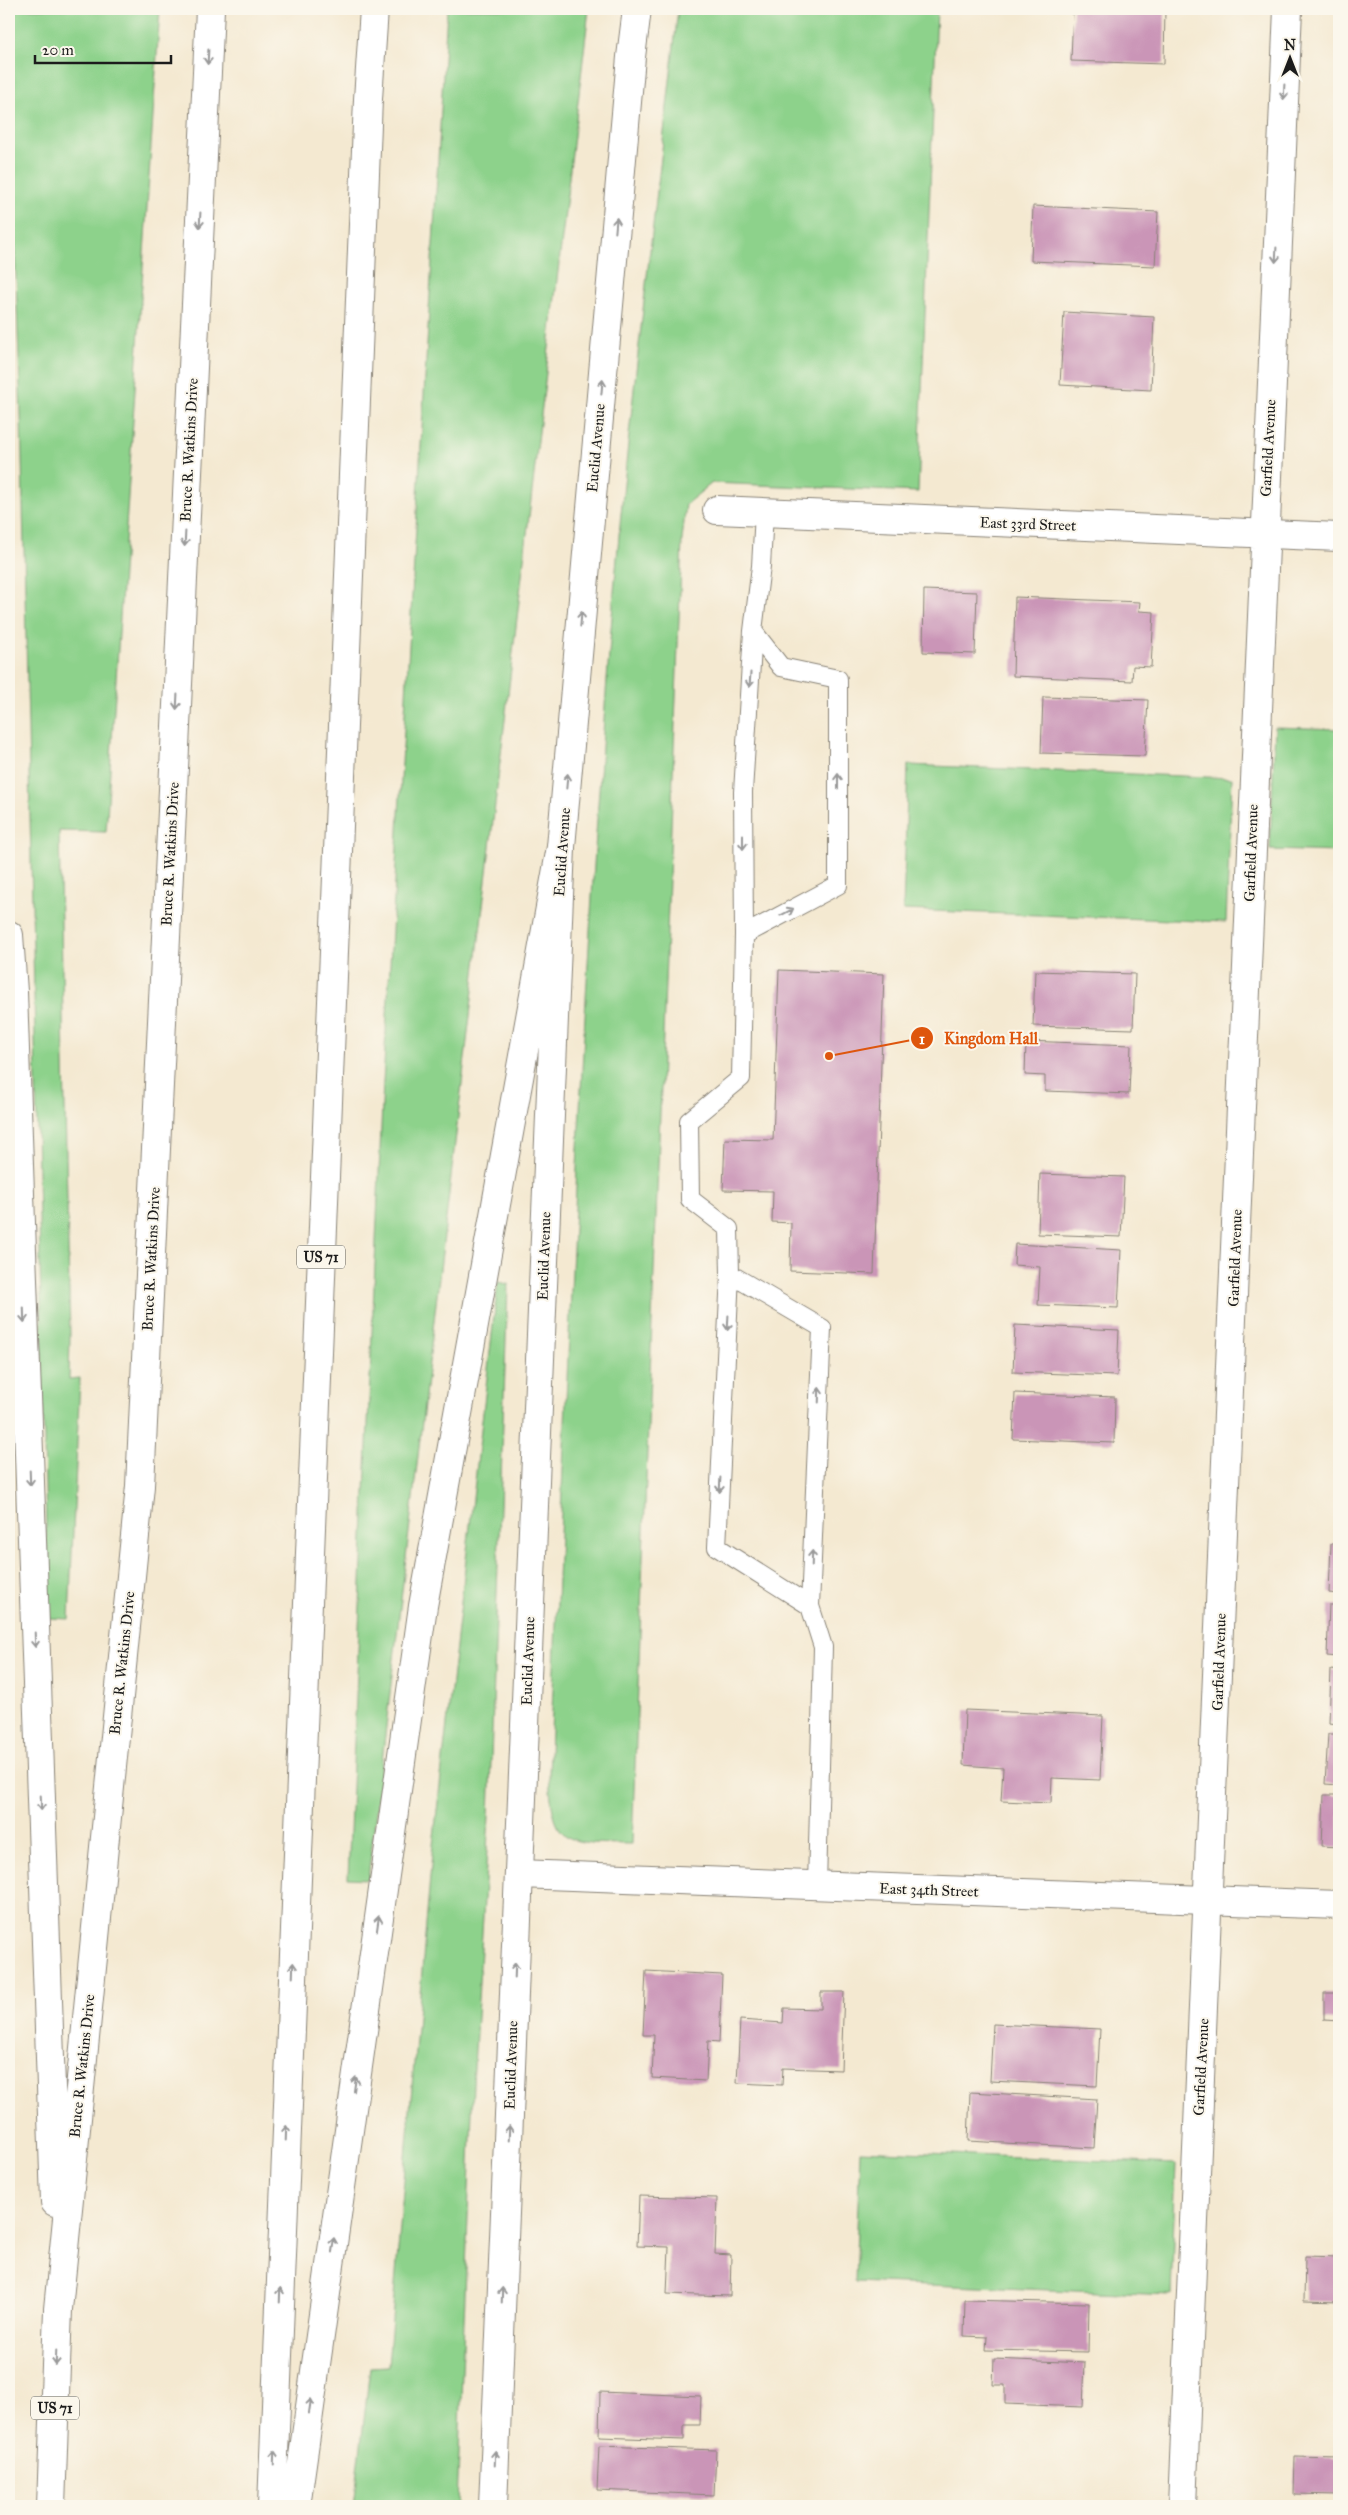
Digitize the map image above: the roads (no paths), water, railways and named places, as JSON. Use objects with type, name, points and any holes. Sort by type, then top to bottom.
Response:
[{"type":"main road","name":"Bruce R. Watkins Drive","points":[[51,2506],[58,2309],[140,1486],[210,9]]},
{"type":"main road","name":"US 71","points":[[272,2506],[368,99],[374,9]]},
{"type":"main road","name":"Euclid Avenue","points":[[493,2506],[561,847],[631,57],[637,9]]},
{"type":"main road","name":"Garfield Avenue","points":[[1182,2506],[1209,1900],[1264,534],[1288,9]]},
{"type":"main road","name":"East 33rd Street","points":[[717,510],[1339,537]]},
{"type":"main road","points":[[296,2506],[423,1606],[561,847]]},
{"type":"main road","points":[[9,934],[13,1002],[58,2309]]},
{"type":"main road","name":"East 34th Street","points":[[519,1874],[1339,1905]]},
{"type":"lane","points":[[764,513],[762,566],[753,631],[743,792],[744,935],[741,1078],[689,1121],[690,1199],[728,1229],[730,1274],[717,1548],[810,1606]]},
{"type":"lane","points":[[744,935],[838,885],[838,679],[781,667],[753,631]]},
{"type":"lane","points":[[730,1274],[822,1328],[810,1606],[823,1647],[817,1886]]},
{"type":"place","name":"Kingdom Hall","points":[[829,1056]]}]
